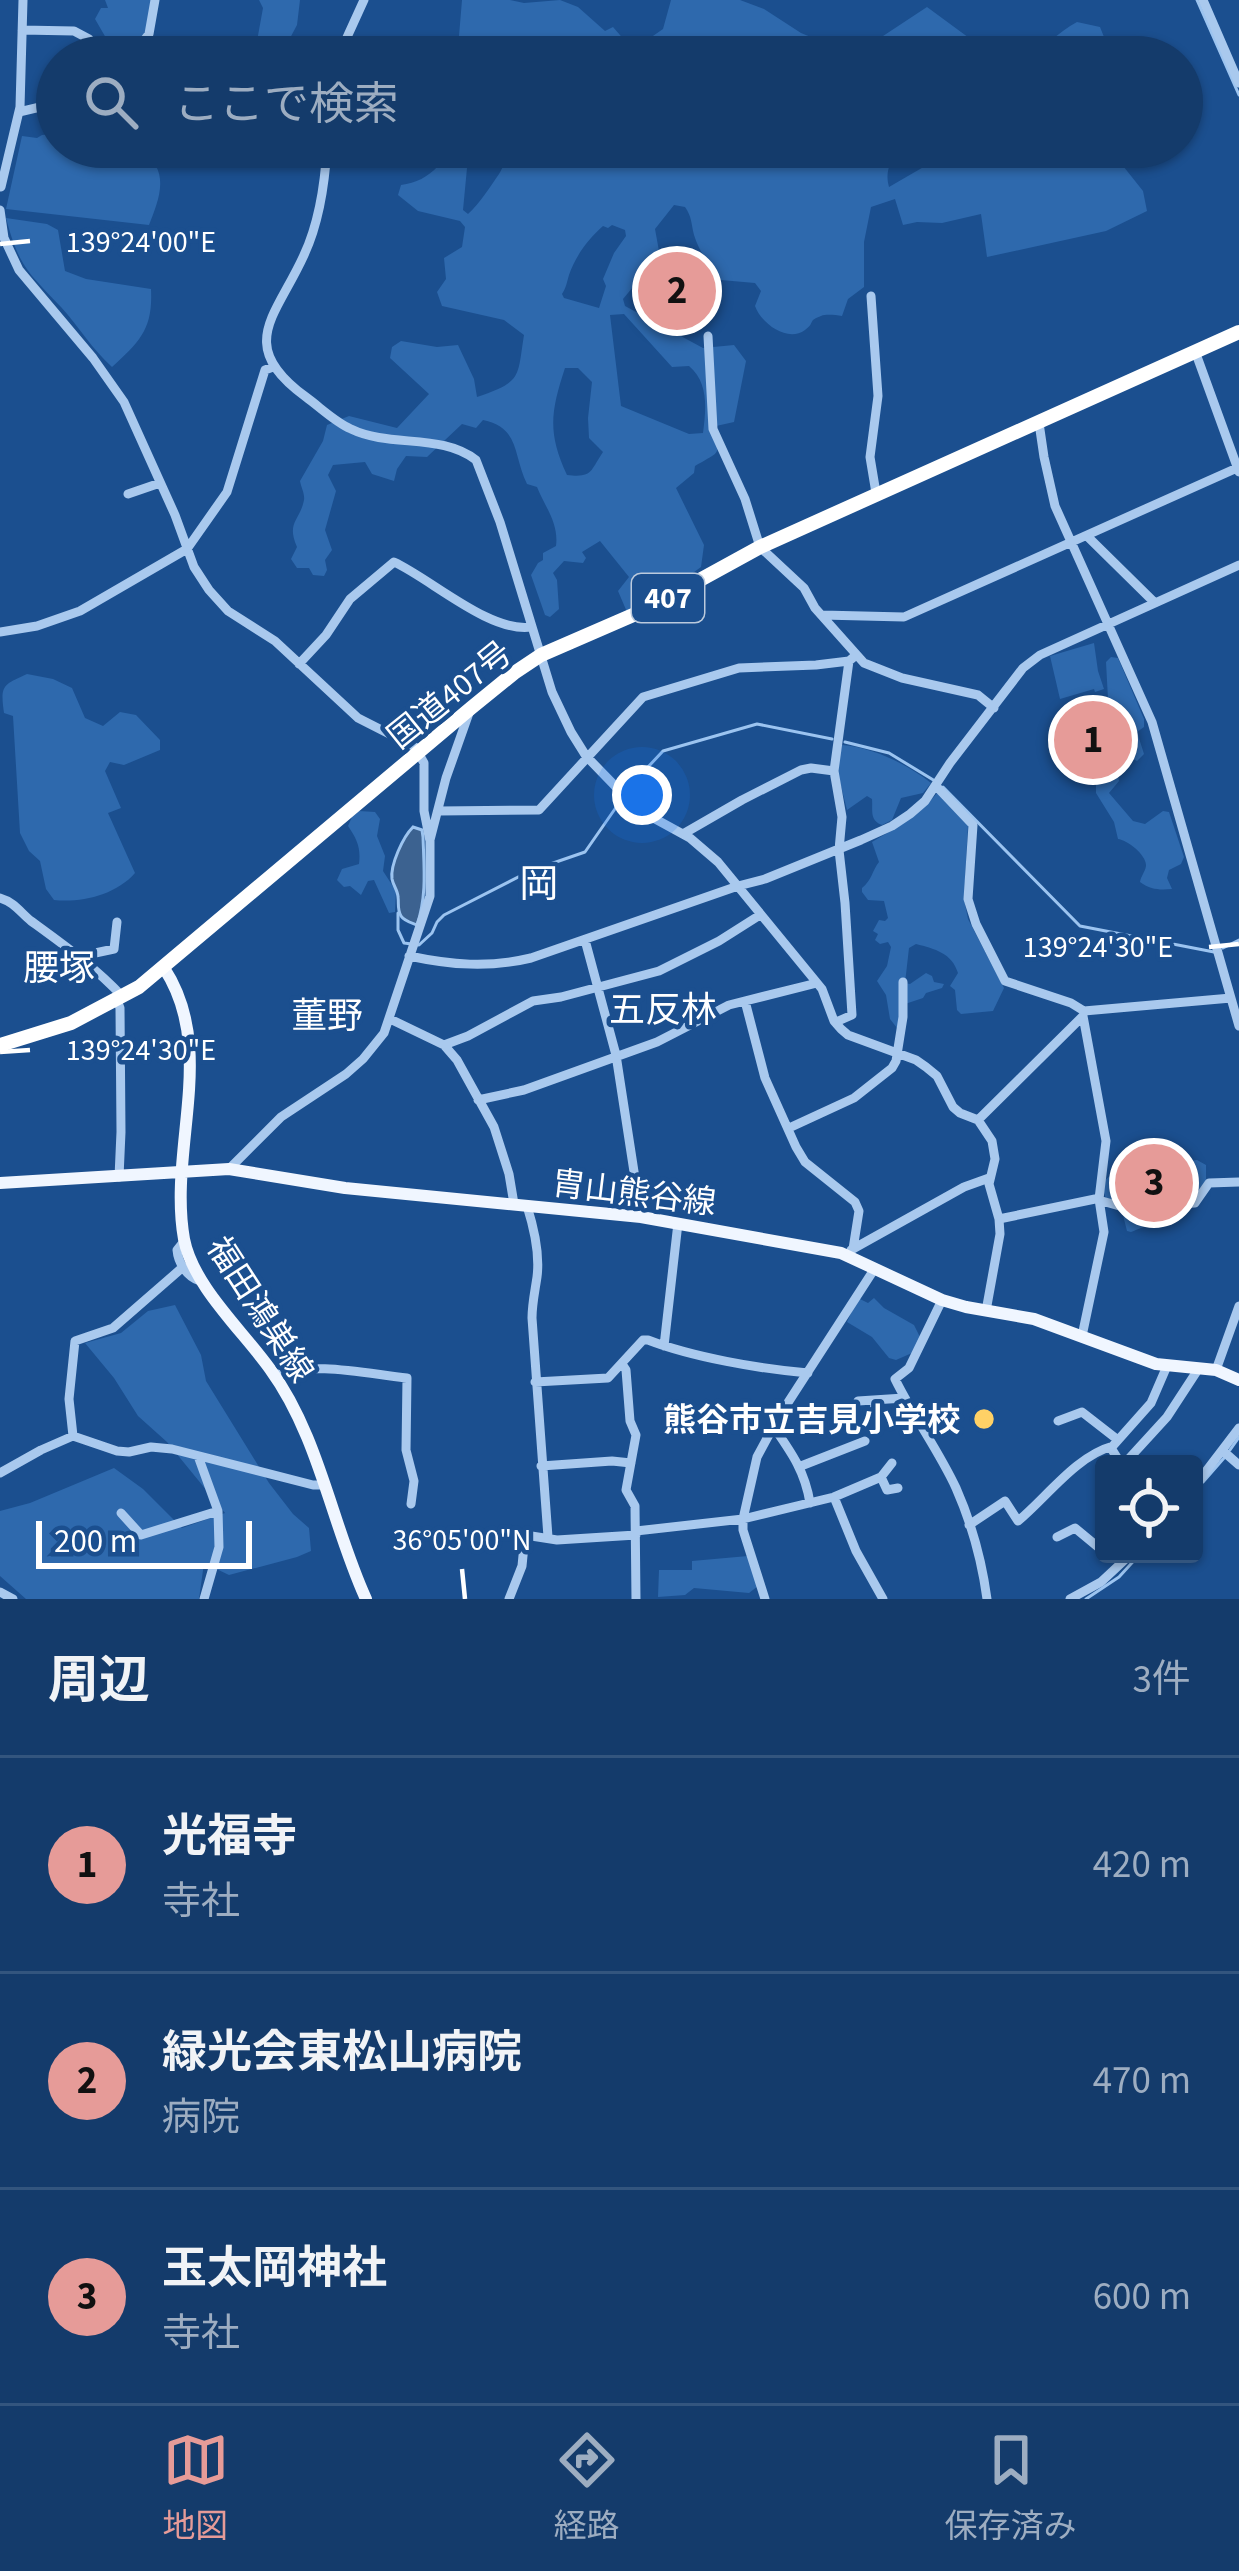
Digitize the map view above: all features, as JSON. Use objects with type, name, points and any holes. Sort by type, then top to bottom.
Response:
[{"type":"highway","name":"国道407号","points":[[0,1045],[54,1030],[120,999],[164,968],[471,708],[541,655],[647,609],[760,547],[1239,332]]},
{"type":"main road","name":"福田鴻巣線","points":[[164,968],[179,997],[190,1048],[180,1173],[184,1240],[203,1281],[275,1375],[296,1415],[366,1599]]},
{"type":"main road","name":"胄山熊谷線","points":[[0,1184],[229,1169],[345,1187],[641,1217],[847,1251],[942,1300],[1034,1319],[1167,1366],[1216,1370],[1239,1380]]},
{"type":"street","points":[[0,189],[20,112],[23,0]]},
{"type":"street","points":[[147,36],[155,0]]},
{"type":"street","points":[[348,36],[364,0]]},
{"type":"street","points":[[1203,0],[1239,83]]},
{"type":"street","points":[[22,30],[74,31],[83,36]]},
{"type":"street","points":[[20,112],[36,108]]},
{"type":"street","points":[[324,168],[309,242],[267,328],[273,367],[292,387],[350,429],[460,451],[476,460],[562,716],[586,755],[640,809],[718,862],[817,983],[836,1022],[848,1035],[926,1067],[944,1087],[953,1107],[978,1120],[994,1150],[988,1184],[999,1219],[986,1311]]},
{"type":"street","points":[[0,210],[10,256],[109,378],[137,428],[200,578],[217,600],[274,641],[358,718],[409,742],[419,752],[425,771],[428,909],[384,1033],[363,1059],[327,1089],[281,1117],[229,1169]]},
{"type":"street","points":[[871,296],[878,396],[870,457],[876,494]]},
{"type":"street","points":[[708,336],[713,429],[745,499],[760,547],[804,588],[852,658],[890,674],[978,695],[994,708]]},
{"type":"street","points":[[822,615],[904,617],[1238,469],[1195,352]]},
{"type":"street","points":[[0,632],[80,611],[187,549],[227,492],[266,370],[273,367]]},
{"type":"street","points":[[1040,422],[1055,506],[1152,722],[1239,1026]]},
{"type":"street","points":[[128,494],[160,483]]},
{"type":"street","points":[[1087,536],[1154,602]]},
{"type":"street","points":[[299,664],[350,599],[394,562],[472,610],[517,629],[532,627]]},
{"type":"street","points":[[409,956],[449,964],[492,965],[531,958],[765,879],[892,826],[925,801],[1023,668],[1040,655],[1239,565]]},
{"type":"street","points":[[439,811],[538,810],[643,697],[739,668],[816,665],[852,658]]},
{"type":"street","points":[[836,1022],[852,1015],[839,850],[842,817],[834,771],[852,658]]},
{"type":"street","points":[[430,842],[471,708]]},
{"type":"street","points":[[683,834],[801,770],[834,771]]},
{"type":"street","points":[[935,787],[973,825],[968,899],[1005,980],[1071,1003],[1084,1013],[1106,1141],[1099,1199],[1104,1232],[1082,1336]]},
{"type":"street","points":[[0,898],[8,899],[81,956],[120,999],[118,1177]]},
{"type":"street","points":[[444,1045],[533,1001],[658,971],[760,915]]},
{"type":"street","points":[[81,956],[114,949],[117,922]]},
{"type":"street","points":[[585,940],[616,1054],[641,1217]]},
{"type":"street","points":[[789,1128],[854,1098],[892,1068],[903,1018],[903,982]]},
{"type":"street","points":[[478,1100],[524,1090],[657,1042],[704,1016],[745,1001],[817,983]]},
{"type":"street","points":[[978,1120],[1084,1013],[1231,998]]},
{"type":"street","points":[[745,1001],[765,1078],[805,1162],[856,1202],[859,1210],[847,1251]]},
{"type":"street","points":[[390,1019],[444,1045],[457,1060],[502,1149],[535,1236],[538,1274],[532,1318],[548,1537]]},
{"type":"street","points":[[847,1251],[989,1178]]},
{"type":"street","points":[[999,1219],[1099,1199],[1123,1208],[1195,1203],[1209,1184],[1239,1181]]},
{"type":"street","points":[[664,1346],[678,1223]]},
{"type":"street","points":[[184,1240],[177,1250],[183,1267],[203,1281]]},
{"type":"street","points":[[73,1436],[69,1399],[75,1341],[113,1328],[183,1267]]},
{"type":"street","points":[[765,1599],[743,1530],[757,1457],[875,1268]]},
{"type":"street","points":[[942,1300],[921,1348],[909,1368],[895,1379],[956,1488],[987,1599]]},
{"type":"street","points":[[1216,1370],[1239,1306]]},
{"type":"street","points":[[535,1382],[608,1378],[643,1340],[678,1351],[808,1373]]},
{"type":"street","points":[[622,1364],[636,1435],[626,1490],[635,1507],[636,1599]]},
{"type":"street","points":[[1114,1455],[1111,1448],[1151,1403],[1167,1366]]},
{"type":"street","points":[[1131,1455],[1167,1417],[1199,1368]]},
{"type":"street","points":[[275,1375],[318,1369],[407,1378],[406,1450],[414,1481],[411,1504]]},
{"type":"street","points":[[858,1401],[904,1398]]},
{"type":"street","points":[[874,1421],[875,1400]]},
{"type":"street","points":[[1058,1421],[1082,1412],[1116,1443]]},
{"type":"street","points":[[773,1426],[801,1466],[810,1503]]},
{"type":"street","points":[[1203,1476],[1239,1428]]},
{"type":"street","points":[[0,1473],[73,1436],[117,1451],[172,1449],[323,1484]]},
{"type":"street","points":[[801,1466],[865,1441]]},
{"type":"street","points":[[969,1526],[1006,1501],[1018,1521],[1071,1472],[1116,1443]]},
{"type":"street","points":[[1223,1451],[1239,1465]]},
{"type":"street","points":[[198,1456],[218,1510],[219,1547],[205,1599]]},
{"type":"street","points":[[509,1599],[522,1566],[525,1535],[556,1540],[743,1519],[834,1497],[881,1477],[892,1462]]},
{"type":"street","points":[[541,1466],[632,1463]]},
{"type":"street","points":[[881,1477],[887,1490],[898,1488]]},
{"type":"street","points":[[834,1497],[883,1599]]},
{"type":"street","points":[[121,1513],[141,1535],[218,1510]]},
{"type":"street","points":[[1057,1537],[1075,1528],[1095,1545]]},
{"type":"street","points":[[1070,1599],[1101,1582],[1118,1563]]},
{"type":"street","points":[[0,1592],[13,1599]]},
{"type":"shaded area","points":[[105,0],[152,0],[145,34],[105,36],[95,19],[101,8],[108,8]]},
{"type":"shaded area","points":[[259,0],[300,0],[291,36],[258,36],[263,8]]},
{"type":"shaded area","points":[[462,0],[560,0],[578,7],[605,31],[613,27],[621,36],[459,36]]},
{"type":"shaded area","points":[[671,0],[740,0],[808,36],[653,36],[663,29]]},
{"type":"shaded area","points":[[927,7],[966,36],[883,36]]},
{"type":"shaded area","points":[[1077,22],[1100,27],[1104,36],[1058,36]]},
{"type":"shaded area","points":[[22,136],[36,138],[36,168],[157,168],[160,188],[149,225],[6,209]]},
{"type":"shaded area","points":[[436,168],[467,168],[463,210],[468,214],[501,168],[889,168],[889,187],[922,168],[1125,168],[1143,191],[1147,211],[1106,231],[987,257],[981,214],[903,225],[895,199],[871,207],[864,242],[864,287],[848,299],[842,316],[821,316],[805,330],[790,334],[776,329],[758,312],[755,306],[761,291],[755,283],[721,280],[710,273],[685,207],[674,205],[655,229],[659,251],[623,299],[625,306],[703,348],[734,345],[746,361],[734,422],[716,426],[716,452],[695,466],[694,473],[676,488],[704,545],[701,567],[661,596],[627,612],[618,591],[629,577],[600,541],[582,552],[583,563],[564,561],[553,573],[559,609],[550,617],[545,615],[531,575],[543,553],[556,546],[553,522],[537,487],[527,484],[509,436],[483,420],[476,428],[462,424],[427,457],[406,456],[394,481],[372,474],[365,462],[333,465],[328,475],[336,491],[325,530],[332,550],[325,560],[327,570],[324,576],[313,575],[309,568],[297,568],[291,559],[297,547],[293,527],[304,500],[300,481],[327,425],[349,416],[397,428],[429,394],[390,358],[392,347],[401,341],[458,345],[477,397],[503,387],[518,369],[524,335],[504,320],[442,306],[437,292],[446,279],[444,258],[462,247],[465,227],[460,221],[418,211],[398,195],[401,185]],"holes":[[[603,226],[625,230],[603,279],[606,286],[599,308],[564,298],[569,275],[592,237]],[[624,314],[672,367],[689,366],[700,380],[705,397],[703,433],[689,434],[621,406],[610,315]],[[565,368],[578,368],[592,382],[589,438],[603,452],[590,472],[582,475],[567,475],[556,446],[554,409]]]},
{"type":"shaded area","points":[[6,218],[58,230],[65,271],[151,289],[143,333],[112,367],[26,268]]},
{"type":"shaded area","points":[[1094,643],[1104,689],[1060,699],[1050,656]]},
{"type":"shaded area","points":[[1118,658],[1144,719],[1144,727],[1137,732],[1144,754],[1137,761],[1131,758],[1109,793],[1133,821],[1145,824],[1169,812],[1184,857],[1169,870],[1172,889],[1140,882],[1146,866],[1143,857],[1118,839],[1114,822],[1096,793],[1096,778],[1115,760],[1101,730],[1108,699],[1106,662]]},
{"type":"shaded area","points":[[27,674],[72,688],[85,718],[103,726],[120,712],[136,715],[160,740],[160,750],[124,765],[110,762],[105,771],[121,808],[108,813],[135,873],[98,896],[54,900],[46,889],[40,861],[20,833],[13,716],[4,713],[3,691]]},
{"type":"shaded area","points":[[842,745],[889,758],[931,783],[923,793],[901,798],[892,820],[882,825],[873,817],[872,799],[867,796],[847,810],[837,770]]},
{"type":"shaded area","points":[[937,793],[968,825],[964,899],[968,919],[1004,988],[993,1011],[961,1014],[950,986],[958,973],[952,961],[916,944],[909,948],[905,983],[926,973],[944,984],[902,1005],[897,1028],[877,981],[891,947],[875,940],[878,934],[873,931],[879,920],[888,918],[884,901],[868,900],[862,888],[879,862],[872,842],[915,815]]},
{"type":"shaded area","points":[[359,811],[375,812],[380,819],[377,836],[385,856],[383,871],[396,891],[395,912],[389,913],[374,880],[368,881],[361,895],[337,880],[342,869],[359,864],[358,844],[348,826]]},
{"type":"shaded area","points":[[413,827],[422,830],[423,837],[424,893],[417,925],[401,916],[392,879],[398,852]]},
{"type":"shaded area","points":[[1197,1160],[1206,1165],[1206,1181],[1195,1199],[1173,1203],[1159,1228],[1127,1231],[1120,1203],[1106,1199],[1104,1181],[1118,1169]]},
{"type":"shaded area","points":[[858,1298],[868,1303],[874,1298],[914,1325],[921,1339],[912,1353],[889,1358],[872,1337],[847,1322]]},
{"type":"shaded area","points":[[175,1305],[201,1355],[206,1381],[269,1483],[309,1528],[311,1551],[229,1575],[204,1563],[199,1599],[26,1599],[0,1576],[0,1511],[114,1468],[182,1528],[225,1513],[167,1442],[138,1416],[85,1343],[121,1333],[148,1311]]},
{"type":"shaded area","points":[[748,1556],[758,1586],[749,1593],[694,1588],[685,1595],[658,1597],[659,1570],[692,1570],[692,1561]]},
{"type":"waterway","points":[[1197,0],[1239,95]]},
{"type":"waterway","points":[[398,913],[404,943],[419,945],[444,915],[530,871],[585,852],[633,783],[663,751],[757,724],[832,739]]},
{"type":"waterway","points":[[845,742],[889,753],[935,781]]},
{"type":"waterway","points":[[943,787],[1080,926],[1214,952]]},
{"type":"waterway","points":[[1223,948],[1239,940]]},
{"type":"waterway","points":[[1230,1450],[1239,1437]]},
{"type":"waterway","points":[[1203,1482],[1224,1458]]},
{"type":"waterway","points":[[1086,1599],[1132,1563]]},
{"type":"place","name":"緑光会東松山病院","points":[[677,291]]},
{"type":"place","name":"光福寺","points":[[1093,740]]},
{"type":"place","name":"玉太岡神社","points":[[1154,1183]]},
{"type":"place","name":"熊谷市立吉見小学校","points":[[984,1419]]},
{"type":"district","name":"岡","points":[[539,883]]},
{"type":"district","name":"腰塚","points":[[59,967]]},
{"type":"district","name":"五反林","points":[[663,1009]]},
{"type":"district","name":"董野","points":[[327,1015]]}]
